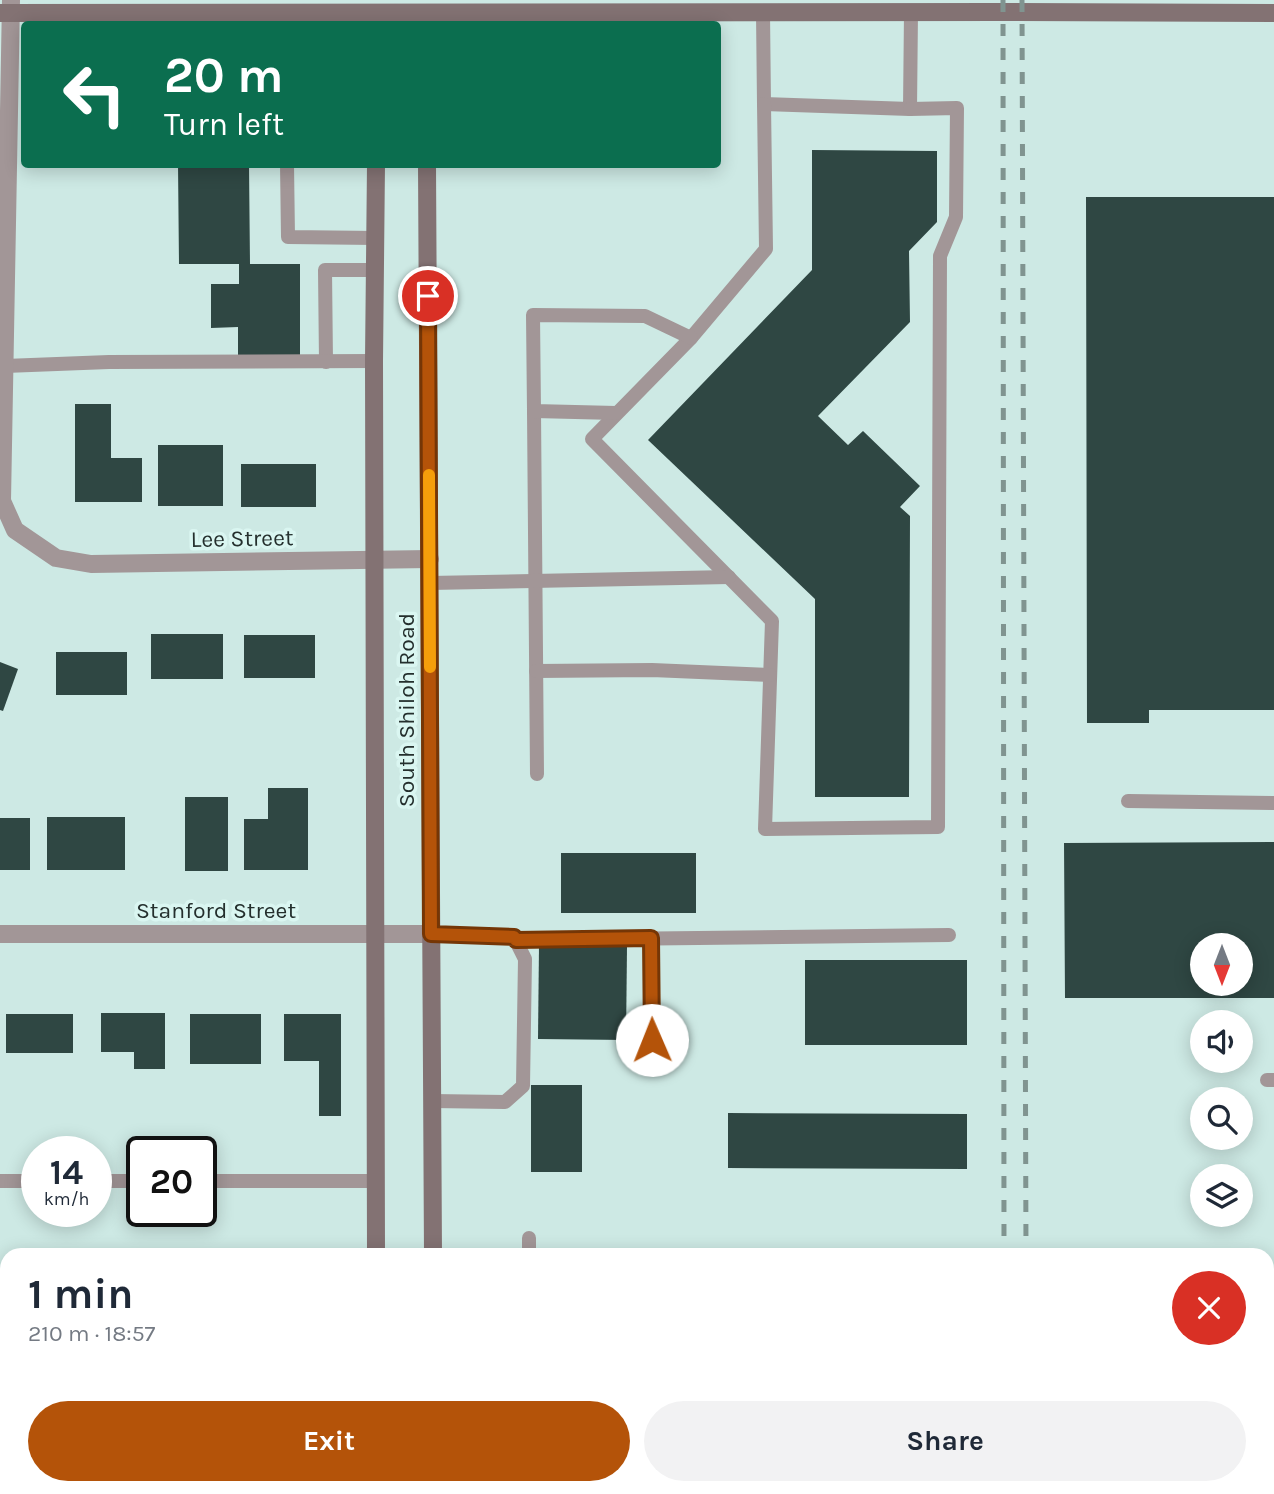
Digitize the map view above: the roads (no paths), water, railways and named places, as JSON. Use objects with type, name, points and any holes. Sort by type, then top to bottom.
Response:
[{"type":"main road","points":[[7,9],[186,19],[287,19],[375,12],[763,13],[912,6],[1274,13]]},
{"type":"main road","name":"South Shiloh Road","points":[[376,168],[376,1248]]},
{"type":"main road","name":"South Shiloh Road","points":[[427,168],[433,1248]]},
{"type":"street","points":[[5,366],[7,9]]},
{"type":"street","name":"Lee Street","points":[[5,366],[2,501],[15,530],[56,558],[91,564],[429,559]]},
{"type":"street","name":"Stanford Street","points":[[0,934],[431,934]]},
{"type":"lane","points":[[910,109],[912,6]]},
{"type":"lane","points":[[763,13],[764,104],[766,249],[691,338],[592,439],[772,621],[765,829],[938,827],[940,256],[956,217],[957,108],[764,104]]},
{"type":"lane","points":[[287,168],[288,237],[376,238]]},
{"type":"lane","points":[[326,362],[325,270],[375,270]]},
{"type":"lane","points":[[537,774],[533,315],[645,316],[691,338]]},
{"type":"lane","points":[[5,366],[109,362],[374,361]]},
{"type":"lane","points":[[534,411],[616,413]]},
{"type":"lane","points":[[429,583],[729,577]]},
{"type":"lane","points":[[536,671],[652,670],[770,675]]},
{"type":"lane","points":[[1128,801],[1274,803]]},
{"type":"lane","points":[[431,934],[514,937],[525,959],[523,1086],[505,1102],[432,1101]]},
{"type":"lane","points":[[516,940],[949,935]]},
{"type":"lane","points":[[651,938],[652,1062]]},
{"type":"lane","points":[[0,1181],[21,1181]]},
{"type":"lane","points":[[217,1181],[376,1181]]},
{"type":"lane","points":[[529,1238],[529,1248]]},
{"type":"railway","points":[[1003,0],[1004,1248]]},
{"type":"railway","points":[[1022,0],[1026,1248]]}]
